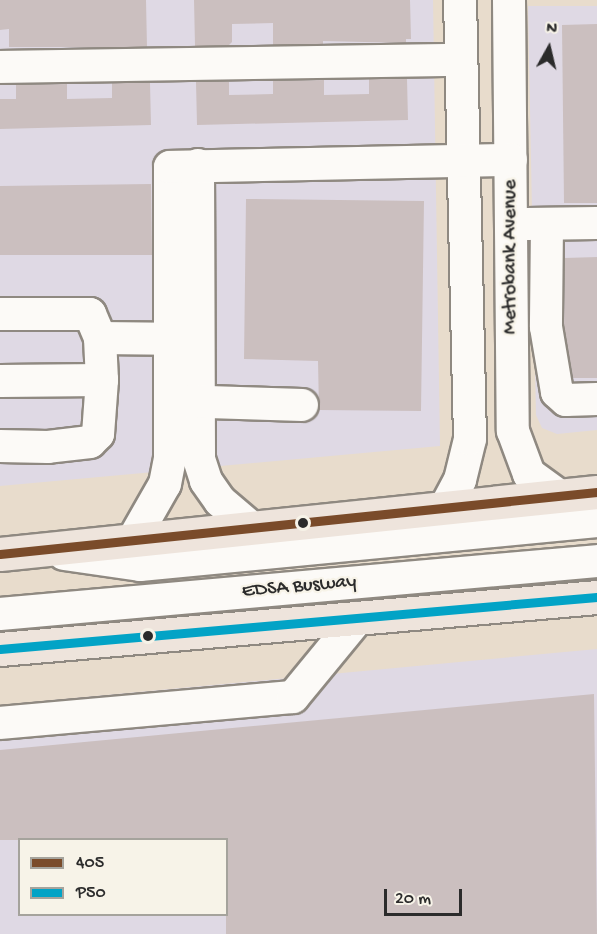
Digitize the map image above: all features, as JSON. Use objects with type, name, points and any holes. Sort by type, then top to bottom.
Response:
[{"type":"main road","points":[[0,554],[597,492]]},
{"type":"main road","points":[[0,649],[597,597]]},
{"type":"street","points":[[445,508],[460,480],[470,439],[460,0]]},
{"type":"street","name":"Metrobank Avenue","points":[[508,0],[513,431],[530,474],[559,496]]},
{"type":"street","points":[[0,67],[461,60]]},
{"type":"street","points":[[252,528],[220,501],[206,481],[185,402],[184,339],[170,167],[511,160]]},
{"type":"street","points":[[511,225],[597,223]]},
{"type":"street","points":[[547,224],[546,327],[557,392],[566,400],[597,399]]},
{"type":"street","points":[[0,314],[90,314],[100,338],[102,380],[98,434],[90,442],[48,447],[0,446]]},
{"type":"street","points":[[100,338],[184,339]]},
{"type":"street","points":[[0,381],[102,380]]},
{"type":"street","points":[[185,402],[302,405]]},
{"type":"street","points":[[132,540],[165,484],[185,402]]},
{"type":"street","name":"EDSA Busway","points":[[33,550],[140,565],[597,521]]},
{"type":"street","name":"EDSA Busway","points":[[0,614],[597,561]]},
{"type":"street","points":[[0,723],[293,697],[358,618]]},
{"type":"shaded area","points":[[0,0],[433,0],[440,446],[0,486]]},
{"type":"shaded area","points":[[528,6],[597,6],[597,430],[557,434],[542,428],[536,415]]},
{"type":"shaded area","points":[[597,649],[597,934],[0,934],[0,705]]},
{"type":"building","points":[[0,0],[146,0],[147,47],[9,47],[9,29],[0,30]]},
{"type":"building","points":[[194,0],[410,0],[411,39],[406,39],[406,43],[323,41],[323,44],[273,45],[273,23],[232,24],[232,42],[228,46],[195,46]]},
{"type":"building","points":[[597,24],[597,203],[564,203],[562,25]]},
{"type":"building","points":[[369,79],[407,79],[408,120],[197,125],[196,82],[229,82],[229,95],[273,94],[273,81],[324,80],[324,95],[369,94]]},
{"type":"building","points":[[112,83],[150,83],[151,125],[0,129],[0,99],[16,99],[16,85],[67,84],[67,99],[112,98]]},
{"type":"building","points":[[151,184],[152,255],[0,255],[0,186]]},
{"type":"building","points":[[246,199],[424,201],[421,411],[319,410],[318,361],[244,359]]},
{"type":"building","points":[[597,257],[597,378],[573,378],[564,326],[565,258]]},
{"type":"building","points":[[594,694],[597,934],[226,934],[228,838],[18,838],[18,840],[0,840],[0,750]]},
{"type":"transit line","name":"405","points":[[0,554],[597,492]]},
{"type":"transit line","name":"P50","points":[[0,649],[597,597]]}]
